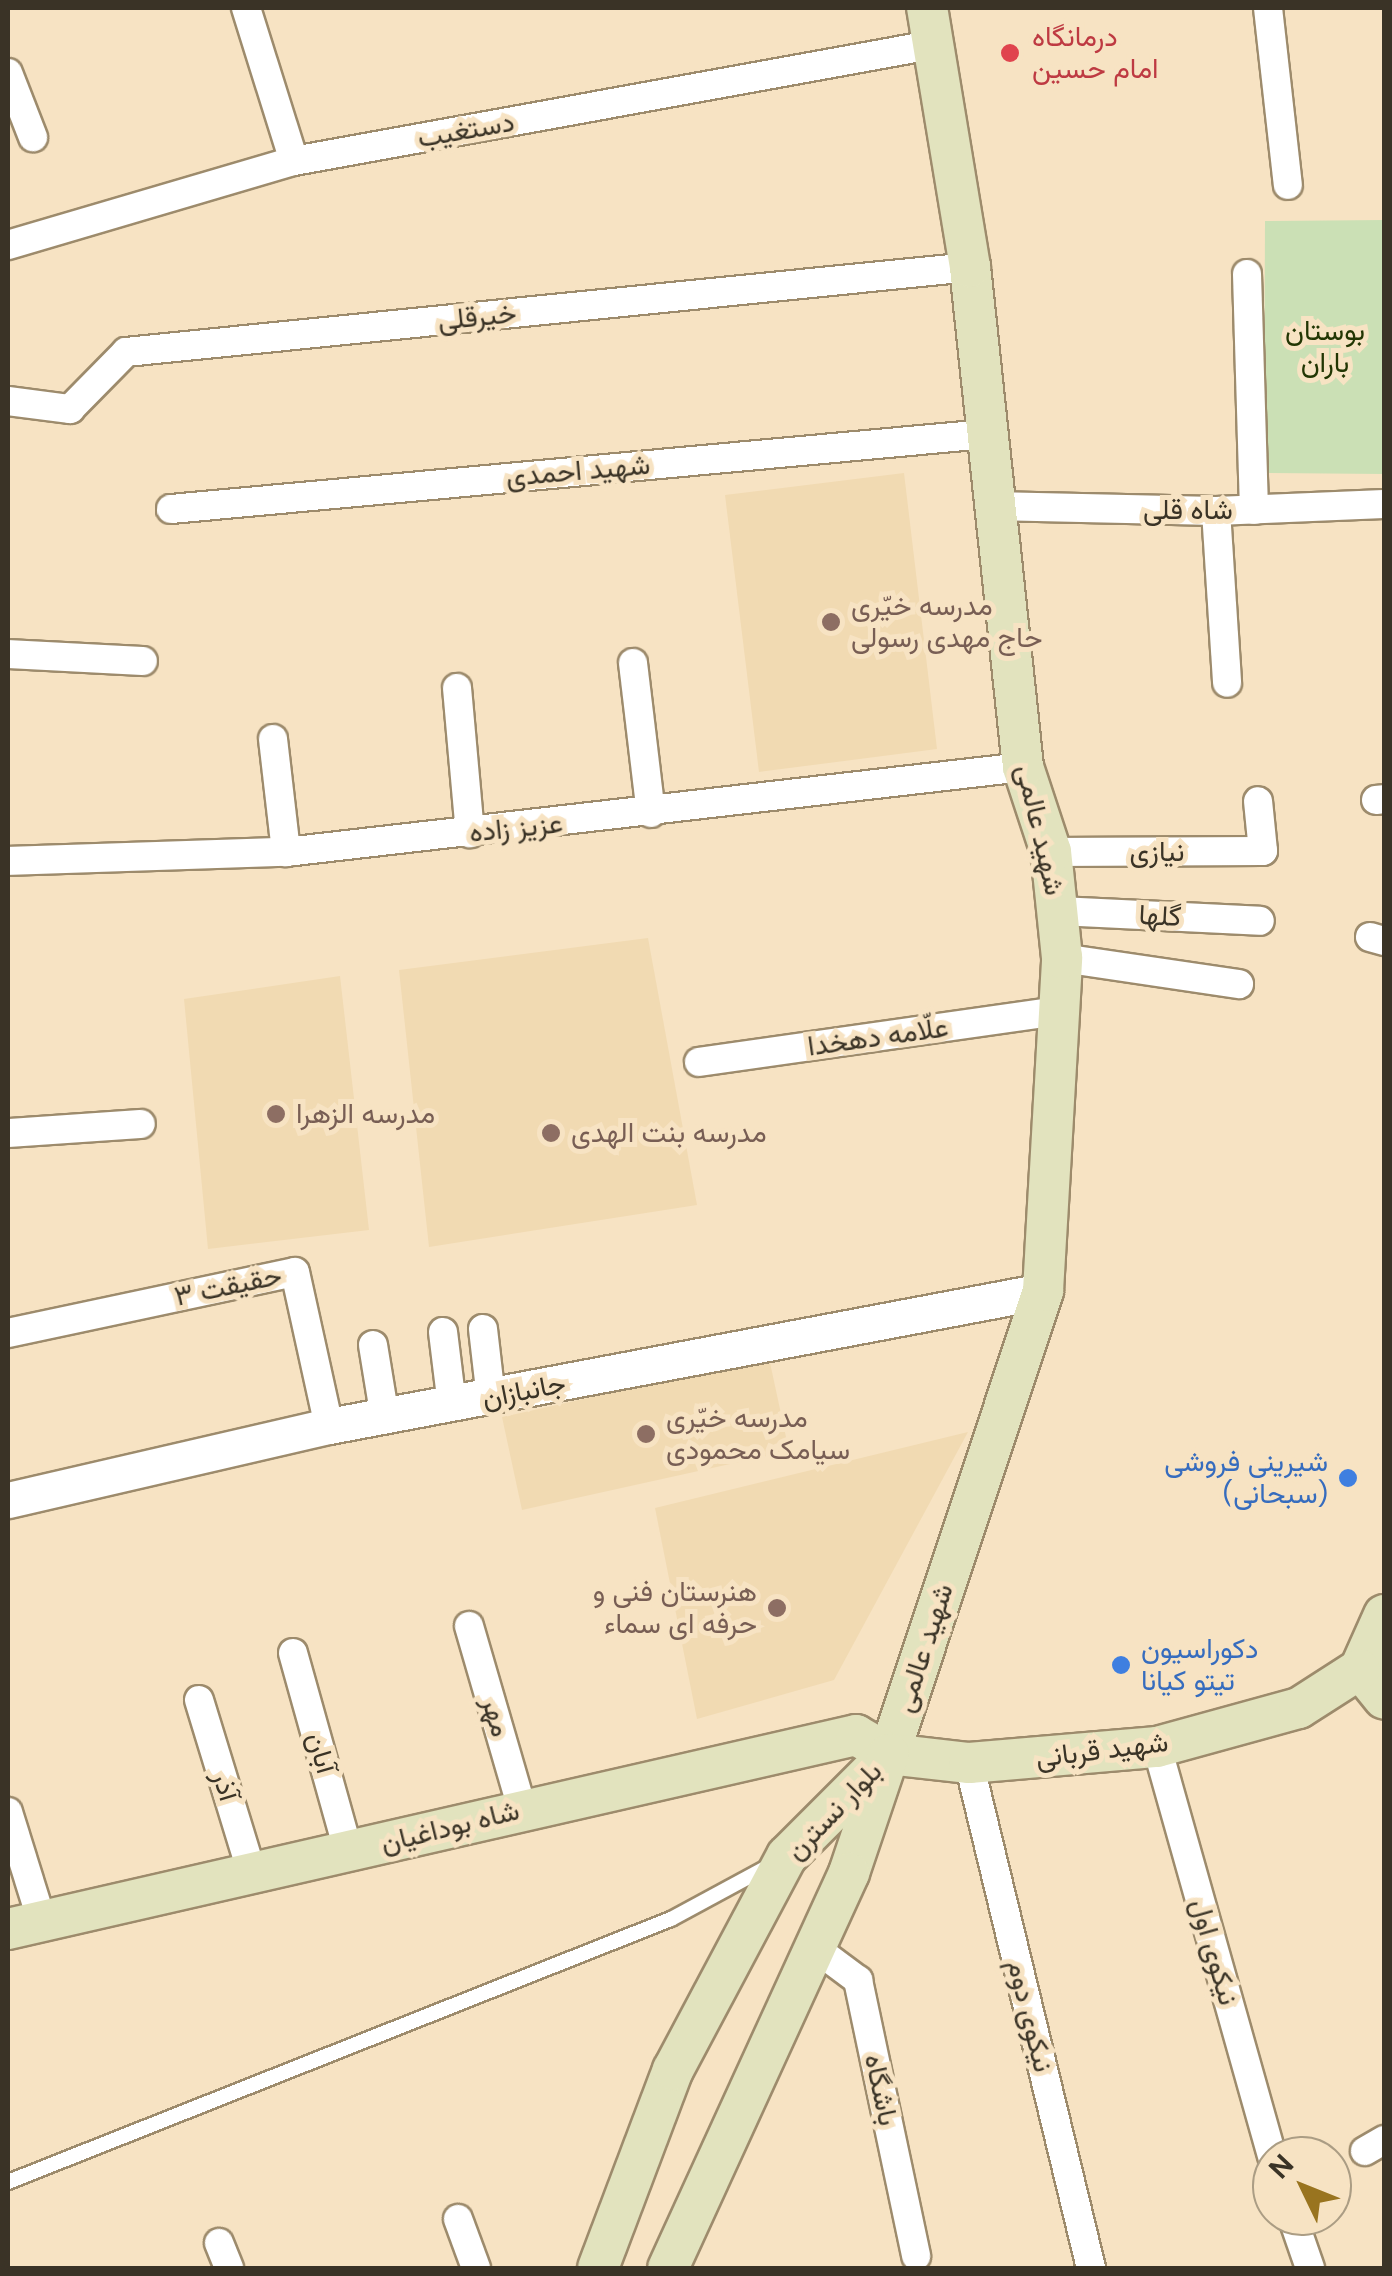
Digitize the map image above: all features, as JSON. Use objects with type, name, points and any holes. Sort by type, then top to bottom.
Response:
[{"type":"main road","name":"شهید عالمی","points":[[889,1754],[1043,1291],[1062,958],[1051,852],[1023,767],[992,506],[970,267],[929,26]]},
{"type":"main road","points":[[1372,1684],[1384,1615]]},
{"type":"main road","name":"شهید قربانی","points":[[889,1754],[968,1763],[1157,1748],[1372,1684]]},
{"type":"main road","name":"شاه بوداغیان","points":[[25,1925],[856,1735],[889,1754]]},
{"type":"main road","name":"بلوار نسترن","points":[[598,2268],[673,2070],[787,1856],[889,1754]]},
{"type":"main road","name":"بلوار نسترن","points":[[668,2268],[811,1946],[849,1872],[889,1754]]},
{"type":"street","points":[[246,8],[294,162]]},
{"type":"street","points":[[1268,8],[1288,185]]},
{"type":"street","name":"دستغیب","points":[[8,245],[294,162],[929,26]]},
{"type":"street","points":[[8,73],[33,137]]},
{"type":"street","name":"خیرقلی","points":[[8,401],[70,409],[126,352],[970,267]]},
{"type":"street","points":[[1246,274],[1254,510]]},
{"type":"street","name":"شهید احمدی","points":[[170,509],[986,434]]},
{"type":"street","name":"شاه قلی","points":[[992,506],[1216,511],[1384,504]]},
{"type":"street","points":[[1216,511],[1227,683]]},
{"type":"street","points":[[8,654],[143,661]]},
{"type":"street","points":[[633,663],[650,813]]},
{"type":"street","points":[[457,688],[470,833]]},
{"type":"street","points":[[273,739],[286,852]]},
{"type":"street","name":"عزیز زاده","points":[[8,861],[286,852],[1023,767]]},
{"type":"street","name":"نیازی","points":[[1051,852],[1264,852],[1258,801]]},
{"type":"street","name":"گلها","points":[[1059,910],[1260,921]]},
{"type":"street","points":[[1062,958],[1239,984]]},
{"type":"street","name":"علّامه دهخدا","points":[[699,1062],[1057,1011]]},
{"type":"street","points":[[8,1133],[142,1124]]},
{"type":"street","name":"حقیقت ۳","points":[[8,1333],[295,1272],[329,1426]]},
{"type":"street","name":"جانبازان","points":[[8,1500],[329,1426],[1043,1291]]},
{"type":"street","points":[[483,1329],[492,1398]]},
{"type":"street","points":[[443,1332],[452,1405]]},
{"type":"street","points":[[374,1344],[385,1418]]},
{"type":"street","name":"مهر","points":[[469,1626],[522,1809]]},
{"type":"street","name":"آبان","points":[[293,1652],[349,1853]]},
{"type":"street","name":"آذر","points":[[199,1700],[252,1873]]},
{"type":"street","name":"نیکوی اول","points":[[1157,1748],[1266,2136]]},
{"type":"street","name":"نیکوی دوم","points":[[968,1763],[1091,2268]]},
{"type":"street","points":[[8,1812],[25,1925]]},
{"type":"street","name":"باشگاه","points":[[811,1946],[858,1980],[916,2256]]},
{"type":"street","points":[[458,2219],[476,2268]]},
{"type":"street","points":[[1299,2236],[1310,2268]]},
{"type":"lane","points":[[8,2182],[671,1919],[787,1856]]},
{"type":"shaded area","name":"مدرسه خیّری حاج مهدی رسولی","points":[[904,473],[937,749],[759,772],[725,495]]},
{"type":"shaded area","name":"مدرسه بنت الهدی","points":[[648,938],[697,1205],[429,1247],[399,970]]},
{"type":"shaded area","name":"مدرسه الزهرا","points":[[340,976],[369,1230],[208,1249],[184,999]]},
{"type":"shaded area","name":"مدرسه خیّری سیامک محمودی","points":[[769,1358],[789,1451],[522,1510],[502,1417]]},
{"type":"shaded area","name":"هنرستان فنی و حرفه ای سماء","points":[[968,1432],[834,1680],[697,1719],[655,1508]]},
{"type":"green space","name":"بوستان باران","points":[[1384,220],[1384,474],[1264,473],[1265,221]]},
{"type":"place","name":"درمانگاه امام حسین","points":[[1010,53]]},
{"type":"place","name":"مدرسه خیّری حاج مهدی رسولی","points":[[831,622]]},
{"type":"place","name":"مدرسه الزهرا","points":[[276,1114]]},
{"type":"place","name":"مدرسه بنت الهدی","points":[[551,1133]]},
{"type":"place","name":"مدرسه خیّری سیامک محمودی","points":[[646,1434]]},
{"type":"place","name":"شیرینی فروشی (سبحانی)","points":[[1348,1478]]},
{"type":"place","name":"هنرستان فنی و حرفه ای سماء","points":[[777,1608]]},
{"type":"place","name":"دکوراسیون تیتو کیانا","points":[[1121,1665]]}]
